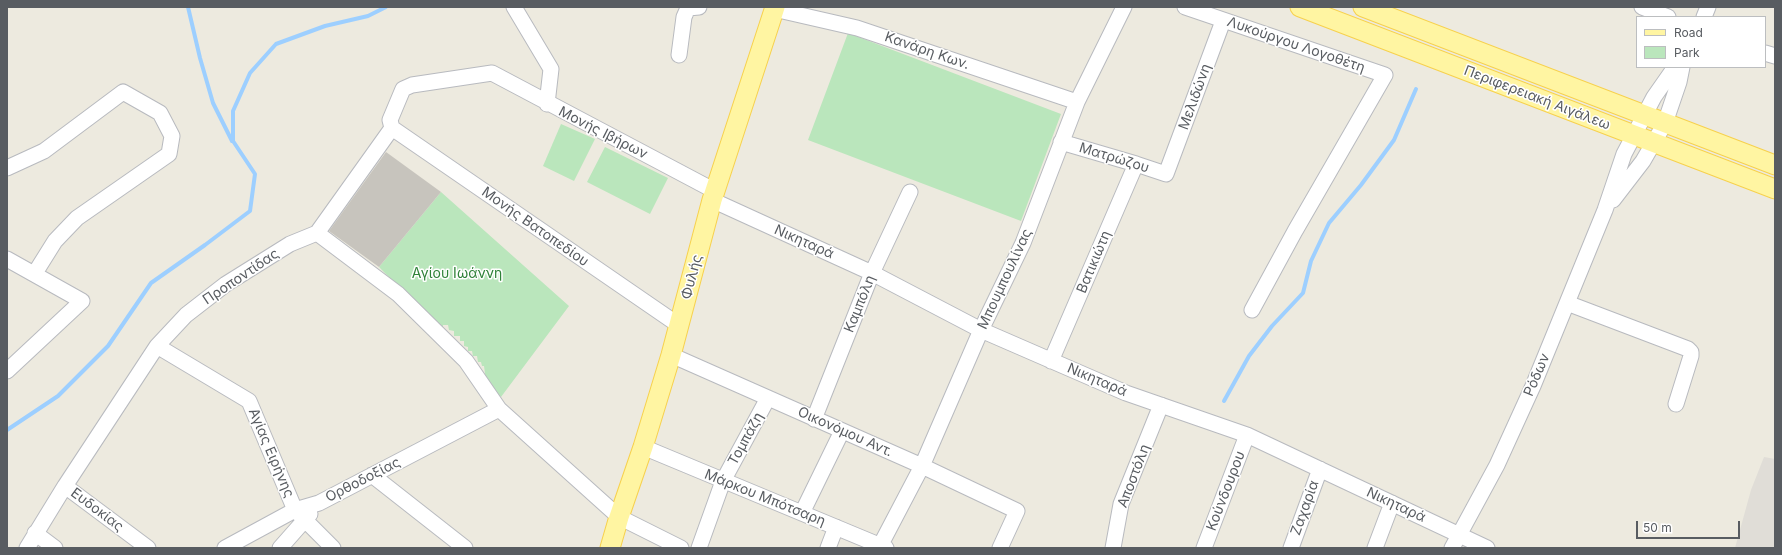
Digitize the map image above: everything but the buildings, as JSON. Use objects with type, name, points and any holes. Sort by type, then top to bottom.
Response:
[{"type":"main road","name":"Περιφερειακή Αιγάλεω","points":[[1300,7],[1775,189]]},
{"type":"main road","name":"Περιφερειακή Αιγάλεω","points":[[1363,7],[1775,165]]},
{"type":"main road","name":"Φυλής","points":[[610,548],[680,326],[714,196],[774,8]]},
{"type":"street","points":[[514,7],[552,69],[547,104]]},
{"type":"street","points":[[679,56],[684,17],[688,8],[699,7]]},
{"type":"street","name":"Μπουμπουλίνας","points":[[882,547],[922,466],[981,330],[1023,243],[1077,102],[1124,7]]},
{"type":"street","name":"Λυκούργου Λογοθέτη","points":[[1184,7],[1385,75],[1295,231],[1252,310]]},
{"type":"street","points":[[1642,7],[1665,16]]},
{"type":"street","name":"Κανάρη Κων.","points":[[774,8],[857,28],[1077,102]]},
{"type":"street","name":"Μελιδώνη","points":[[1166,174],[1223,20]]},
{"type":"street","name":"Ρόδων","points":[[1452,548],[1508,441],[1533,386],[1605,210],[1624,154],[1654,96],[1674,68]]},
{"type":"street","name":"Ρόδων","points":[[1605,210],[1643,161],[1665,123],[1677,88],[1682,68]]},
{"type":"street","name":"Μονής Ιβήρων","points":[[392,128],[390,120],[403,89],[412,85],[492,73],[714,196]]},
{"type":"street","points":[[7,168],[44,151],[123,92],[160,113],[172,136],[169,154],[77,218],[55,241],[35,273]]},
{"type":"street","points":[[392,128],[317,234],[398,294],[466,361],[499,409],[619,517],[682,548]]},
{"type":"street","name":"Μονής Βατοπεδίου","points":[[392,128],[680,326]]},
{"type":"street","name":"Ματρώζου","points":[[1061,142],[1166,174]]},
{"type":"street","name":"Βατικιώτη","points":[[1051,361],[1136,164]]},
{"type":"street","name":"Καμπόλη","points":[[814,419],[872,273],[910,192]]},
{"type":"street","name":"Νικηταρά","points":[[714,196],[872,273],[981,330],[1126,393],[1247,435],[1487,548]]},
{"type":"street","name":"Προποντίδας","points":[[27,548],[65,486],[157,346],[186,314],[226,284],[290,244],[317,234]]},
{"type":"street","points":[[7,258],[82,301],[7,371]]},
{"type":"street","points":[[1567,303],[1688,349],[1691,352],[1691,356],[1676,404]]},
{"type":"street","name":"Αγίας Ειρήνης","points":[[157,346],[249,401],[300,516],[333,548]]},
{"type":"street","name":"Οικονόμου Αντ.","points":[[671,354],[922,466],[1018,511],[1000,548]]},
{"type":"street","name":"Τομπάζη","points":[[700,548],[723,481],[768,398]]},
{"type":"street","name":"Αποστόλη","points":[[1113,548],[1121,504],[1161,405]]},
{"type":"street","name":"Ορθοδοξίας","points":[[300,516],[319,503],[499,409]]},
{"type":"street","points":[[802,513],[842,431]]},
{"type":"street","name":"Κούνδουρου","points":[[1204,548],[1247,435]]},
{"type":"street","name":"Μάρκου Μπότσαρη","points":[[643,447],[882,547]]},
{"type":"street","name":"Ζαχαρία","points":[[1291,548],[1320,469]]},
{"type":"street","points":[[372,475],[465,548]]},
{"type":"street","name":"Ευδοκίας","points":[[65,486],[148,548]]},
{"type":"street","points":[[1375,548],[1392,503]]},
{"type":"street","points":[[225,548],[300,516]]},
{"type":"street","points":[[280,548],[300,516]]},
{"type":"street","points":[[828,548],[836,527]]},
{"type":"street","points":[[35,533],[55,548]]},
{"type":"shaded area","points":[[1764,457],[1775,459],[1775,548],[1735,548],[1751,490]]},
{"type":"green space","points":[[848,33],[1061,114],[1021,221],[808,140]]},
{"type":"green space","points":[[561,124],[595,139],[574,181],[543,166]]},
{"type":"green space","points":[[605,147],[668,178],[650,214],[587,182]]},
{"type":"green space","name":"Αγίου Ιωάννη","points":[[441,192],[569,306],[501,397],[486,381],[484,366],[482,366],[481,362],[478,362],[477,356],[473,356],[472,351],[468,351],[468,347],[464,346],[464,341],[460,341],[460,336],[454,336],[454,331],[449,330],[448,325],[443,325],[443,332],[379,267]]},
{"type":"waterway","points":[[188,7],[200,58],[213,103],[232,141]]},
{"type":"waterway","points":[[7,430],[58,396],[108,346],[151,283],[250,211],[255,174],[233,141],[233,111],[250,73],[276,44],[325,26],[368,16],[386,7]]},
{"type":"waterway","points":[[1224,401],[1249,356],[1272,326],[1303,293],[1311,261],[1329,223],[1361,185],[1394,140],[1416,89]]}]
